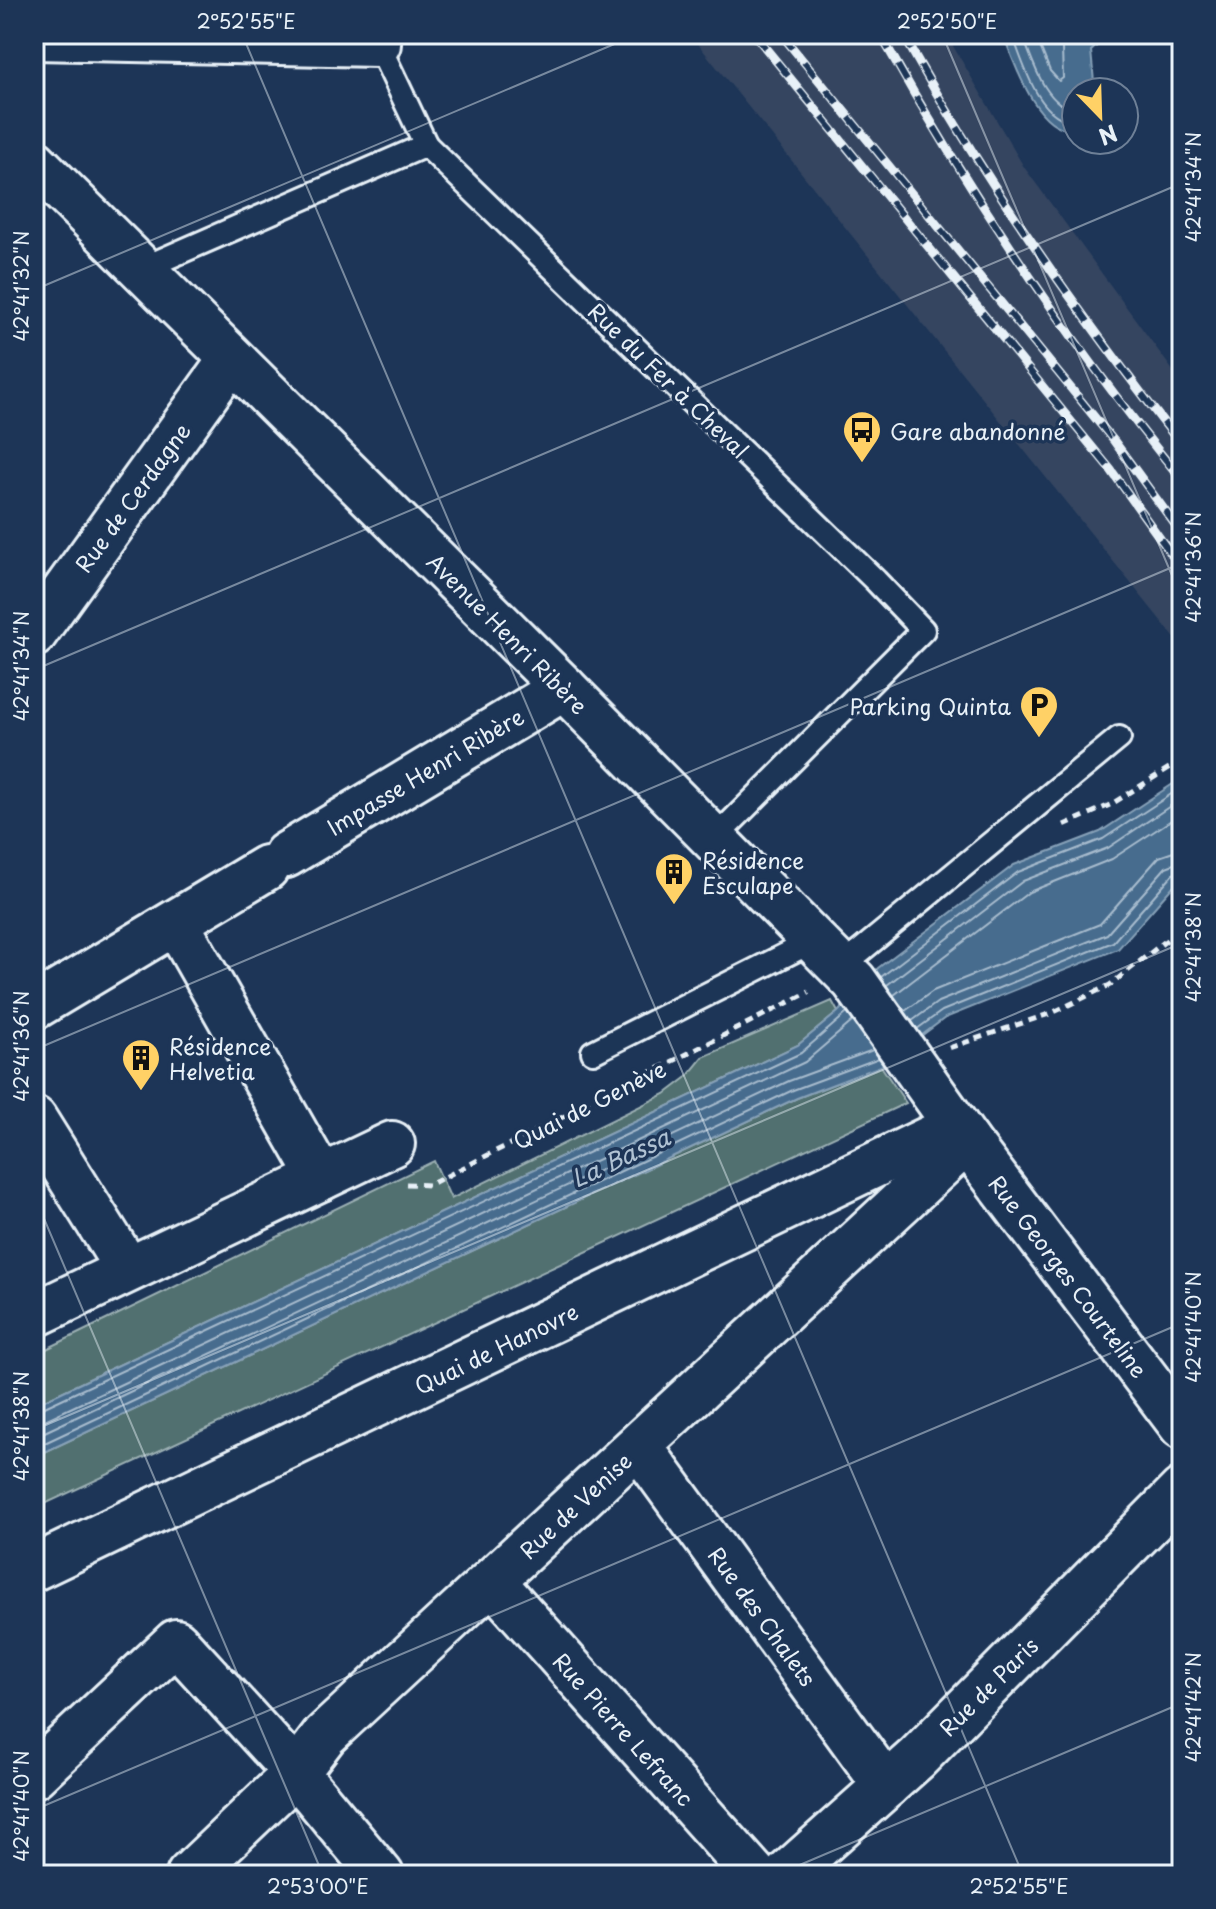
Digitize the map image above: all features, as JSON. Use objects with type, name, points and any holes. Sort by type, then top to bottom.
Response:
[{"type":"street","points":[[34,37],[378,39]]},
{"type":"street","name":"Avenue Henri Ribère","points":[[34,162],[839,965],[962,1134]]},
{"type":"street","name":"Rue de Cerdagne","points":[[34,634],[231,360]]},
{"type":"street","name":"Impasse Henri Ribère","points":[[34,1007],[564,688]]},
{"type":"street","points":[[176,923],[321,1178]]},
{"type":"street","points":[[34,1119],[127,1268]]},
{"type":"street","name":"Rue Georges Courteline","points":[[962,1134],[1182,1426]]},
{"type":"street","name":"Rue de Venise","points":[[189,1875],[296,1773],[325,1735],[639,1446],[962,1134]]},
{"type":"street","name":"Quai de Hanovre","points":[[34,1568],[962,1134]]},
{"type":"street","points":[[34,1315],[321,1178],[395,1164]]},
{"type":"street","name":"Rue des Chalets","points":[[639,1446],[886,1786]]},
{"type":"street","name":"Rue de Paris","points":[[786,1875],[886,1786],[1182,1490]]},
{"type":"street","name":"Rue Pierre Lefranc","points":[[493,1582],[755,1875]]},
{"type":"street","points":[[34,1775],[176,1642],[296,1773],[381,1875]]},
{"type":"lane","points":[[139,270],[426,145],[378,39]]},
{"type":"lane","name":"Rue du Fer à Cheval","points":[[426,145],[923,630],[715,838]]},
{"type":"lane","points":[[593,1052],[839,965],[1119,738]]},
{"type":"path","points":[[919,1072],[946,1049],[1052,1013],[1110,985],[1182,928]]},
{"type":"path","name":"Quai de Genève","points":[[395,1164],[429,1185],[839,965]]},
{"type":"shaded area","points":[[690,34],[946,34],[1024,167],[1182,383],[1182,647]]},
{"type":"green space","points":[[832,1001],[838,1012],[798,1045],[34,1405],[34,1355],[434,1161],[451,1199],[665,1094],[686,1078],[703,1057]]},
{"type":"green space","points":[[881,1066],[906,1103],[34,1509],[34,1457],[797,1098]]},
{"type":"water","points":[[1003,34],[1110,34],[1091,51],[1093,76],[1060,76],[1060,127],[1039,109],[1021,78]]},
{"type":"water","name":"La Bassa","points":[[1182,778],[1182,876],[1118,949],[945,1018],[881,1066],[797,1098],[34,1457],[34,1405],[798,1045],[838,1012],[878,968],[1014,865],[1100,832]]},
{"type":"railway","points":[[754,34],[1111,470],[1182,569]]},
{"type":"railway","points":[[781,34],[1114,441],[1182,534]]},
{"type":"railway","points":[[880,34],[948,150],[1021,264],[1099,374],[1182,480]]},
{"type":"railway","points":[[903,34],[966,142],[1034,246],[1182,446]]},
{"type":"place","name":"Gare abandonné","points":[[862,464]]},
{"type":"place","name":"Parking Quinta","points":[[1039,739]]},
{"type":"place","name":"Résidence Esculape","points":[[674,906]]},
{"type":"place","name":"Résidence Helvetia","points":[[141,1092]]}]
